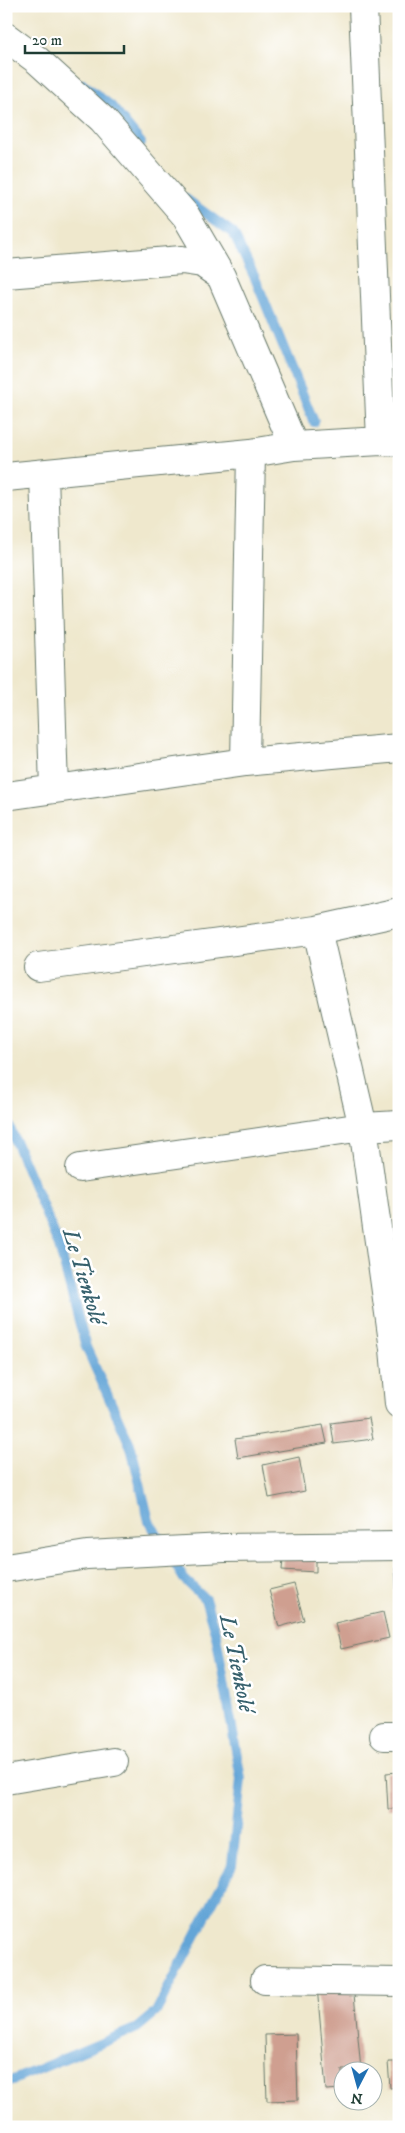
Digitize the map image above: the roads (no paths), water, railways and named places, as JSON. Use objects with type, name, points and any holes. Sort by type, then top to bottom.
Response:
[{"type":"street","points":[[6,477],[251,453],[294,446],[390,441],[363,6]]},
{"type":"street","points":[[6,37],[37,60],[103,120],[186,216],[221,276],[294,446]]},
{"type":"street","points":[[6,274],[182,260],[202,263],[221,276]]},
{"type":"street","points":[[245,762],[251,453]]},
{"type":"street","points":[[44,474],[54,789]]},
{"type":"street","points":[[6,796],[245,762],[399,748]]},
{"type":"street","points":[[38,966],[317,930],[399,912]]},
{"type":"street","points":[[317,930],[363,1127],[396,1349],[399,1404]]},
{"type":"street","points":[[80,1168],[363,1127],[399,1125]]},
{"type":"street","points":[[6,1568],[87,1556],[224,1548],[399,1546]]},
{"type":"street","points":[[6,1780],[114,1762]]},
{"type":"street","points":[[265,1980],[399,1982]]},
{"type":"waterway","points":[[83,84],[111,106],[141,143]]},
{"type":"waterway","points":[[186,199],[233,233],[255,278],[314,422]]},
{"type":"waterway","name":"Le Tienkolé","points":[[6,1119],[59,1246],[86,1347],[131,1447],[149,1521],[184,1579],[205,1599],[216,1635],[241,1779],[232,1865],[156,2012],[137,2028],[6,2083]]}]
